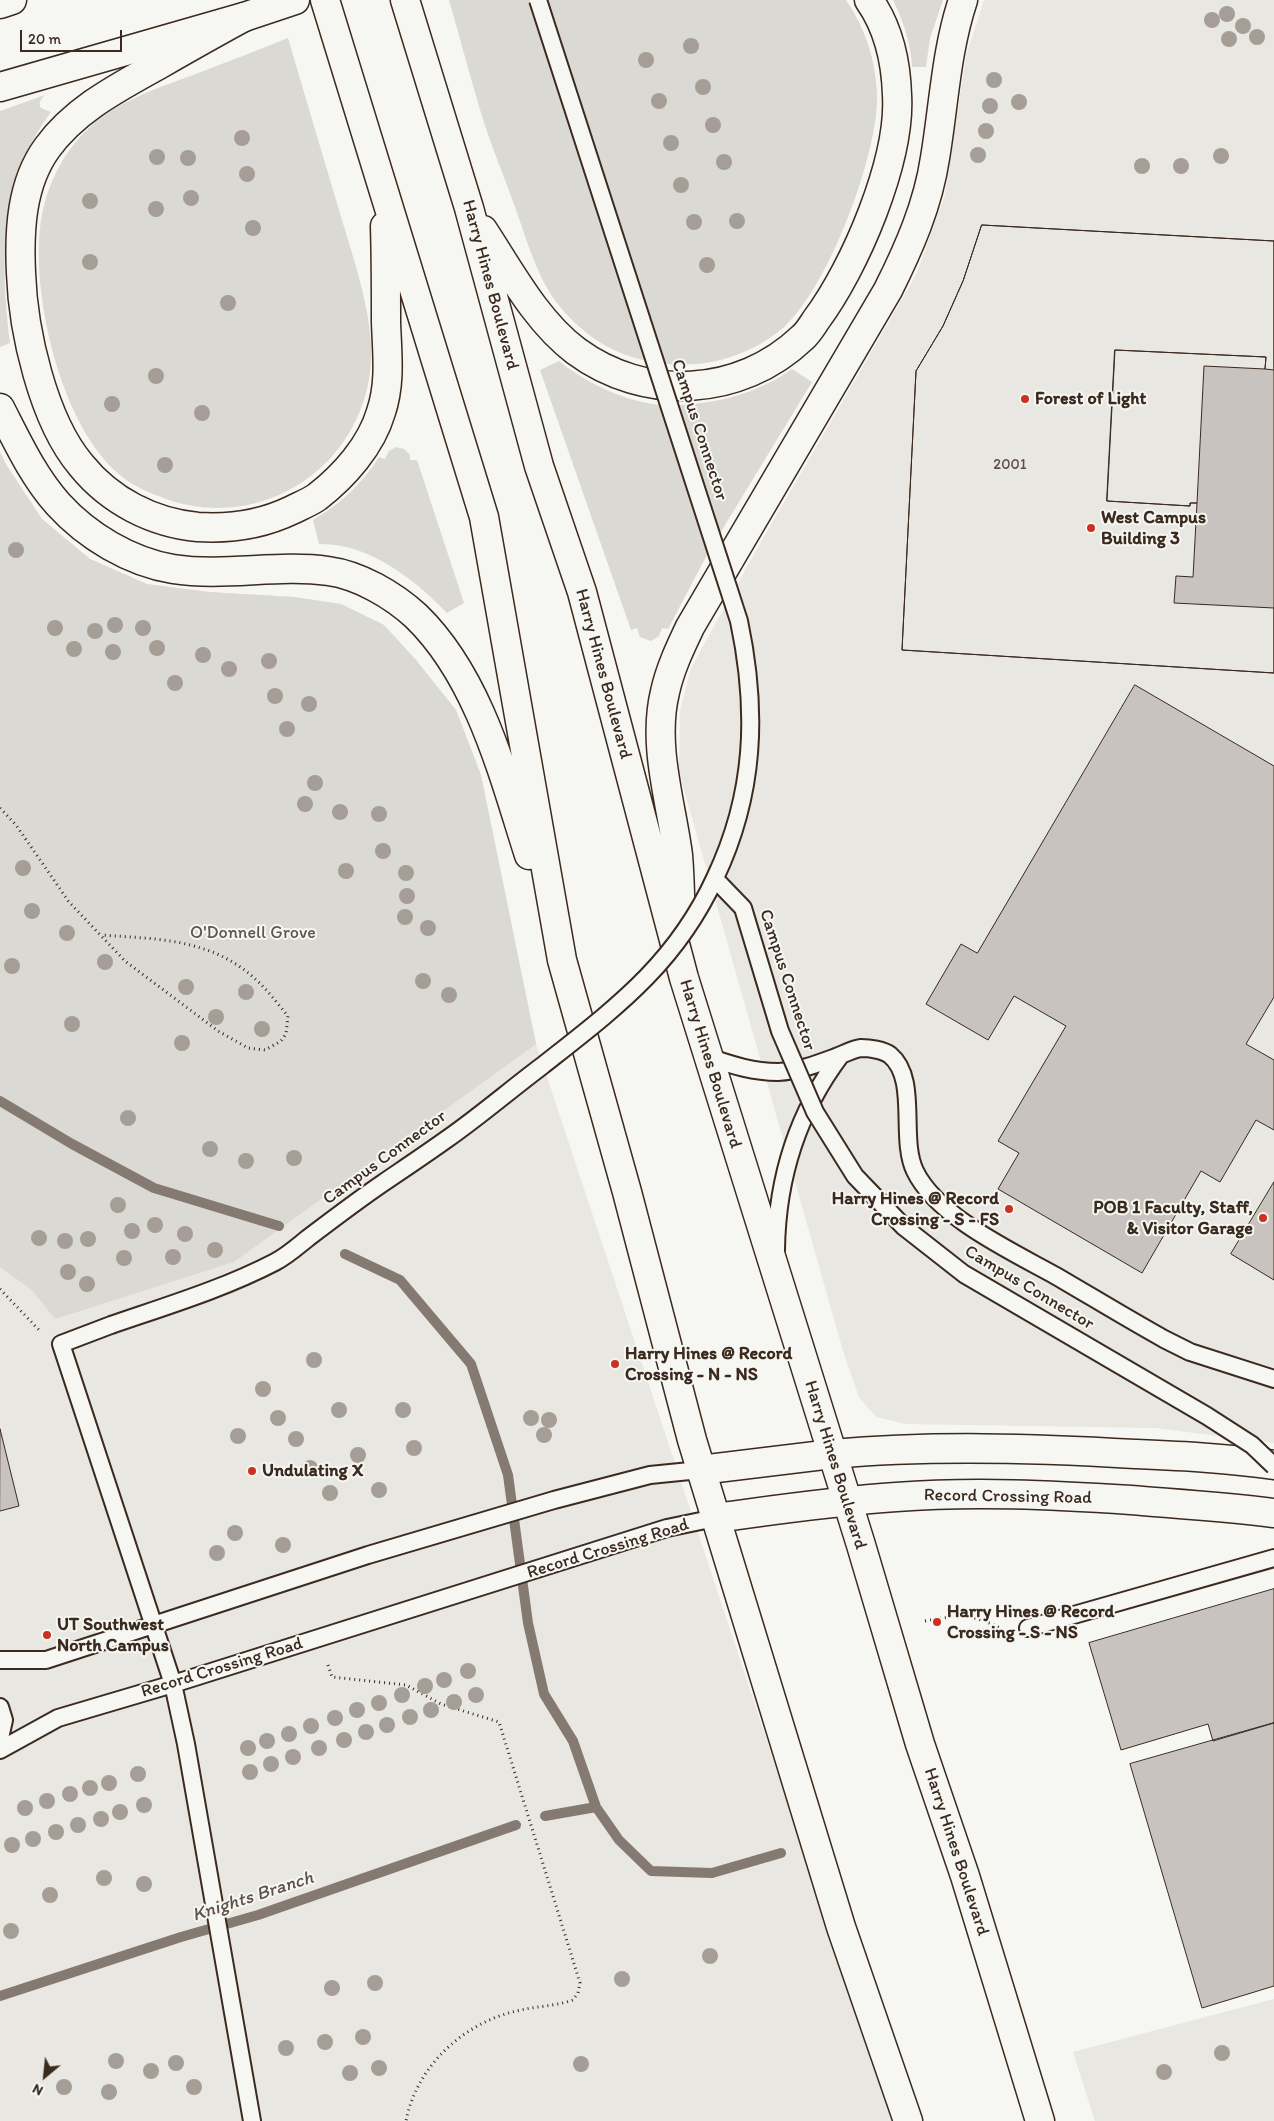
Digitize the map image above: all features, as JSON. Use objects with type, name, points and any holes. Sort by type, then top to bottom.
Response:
[{"type":"main road","points":[[0,4],[12,0]]},
{"type":"main road","points":[[0,87],[244,17],[295,0]]},
{"type":"main road","points":[[325,0],[484,517],[562,960]]},
{"type":"main road","name":"Harry Hines Boulevard","points":[[405,0],[469,208],[539,466],[582,592],[684,978],[847,1501],[920,1744],[965,1876],[1040,2121]]},
{"type":"main road","points":[[469,208],[524,294],[548,323],[576,350],[608,370],[643,383],[688,387],[725,381],[770,364],[803,337],[832,299],[856,252],[880,190],[893,140],[898,96],[892,51],[875,9],[869,0]]},
{"type":"main road","points":[[684,978],[678,856],[663,762],[661,723],[665,693],[674,662],[690,628],[883,298],[908,249],[923,208],[935,160],[948,60],[955,25],[964,0]]},
{"type":"main road","points":[[244,17],[97,100],[68,123],[46,149],[31,178],[22,210],[20,237],[22,296],[31,345],[42,386],[60,431],[80,465],[109,493],[140,513],[177,525],[222,529],[275,518],[315,498],[349,467],[368,442],[380,415],[387,389],[385,194]]},
{"type":"main road","points":[[0,408],[37,478],[58,504],[81,526],[105,543],[140,560],[173,569],[213,572],[328,571],[357,579],[386,594],[416,616],[438,642],[459,673],[481,713],[498,756],[562,960],[627,1192],[700,1470],[841,1927],[908,2121]]},
{"type":"main road","points":[[700,1470],[832,1454],[985,1449],[1089,1451],[1232,1459],[1274,1466]]},
{"type":"main road","name":"Record Crossing Road","points":[[715,1518],[896,1496],[998,1494],[1103,1498],[1227,1507],[1274,1513]]},
{"type":"lane","name":"Campus Connector","points":[[61,1344],[223,1286],[277,1261],[450,1137],[612,1012],[643,983],[681,937],[695,916],[715,879],[734,831],[748,768],[751,731],[751,694],[743,639],[722,567],[538,0]]},
{"type":"lane","name":"Campus Connector","points":[[715,879],[743,908],[780,1031],[815,1112],[855,1176],[867,1189],[904,1227],[964,1274],[1207,1416],[1252,1445],[1274,1466]]},
{"type":"lane","points":[[708,1056],[744,1069],[779,1072],[797,1070],[860,1048],[876,1050],[890,1055],[899,1067],[905,1081],[907,1135],[915,1171],[926,1189],[940,1204],[959,1219],[1164,1339],[1190,1352],[1274,1379]]},
{"type":"lane","points":[[776,1275],[776,1231],[789,1156],[799,1126],[811,1100],[841,1055]]},
{"type":"lane","points":[[61,1344],[173,1684],[186,1744],[251,2116]]},
{"type":"lane","points":[[0,1660],[46,1660],[368,1555],[554,1500],[650,1475],[700,1470]]},
{"type":"lane","name":"Record Crossing Road","points":[[0,1750],[58,1718],[173,1684],[666,1528],[715,1518]]},
{"type":"lane","points":[[1028,1628],[1274,1558]]},
{"type":"lane","points":[[0,1707],[4,1720],[0,1738]]},
{"type":"path","points":[[0,808],[16,825],[69,902],[125,961],[218,1032],[248,1048],[265,1050],[274,1047],[286,1034],[288,1016],[253,977],[233,962],[197,945],[101,935]]},
{"type":"path","points":[[0,1289],[38,1329],[61,1344]]},
{"type":"path","points":[[926,1621],[958,1615],[984,1620],[1002,1628],[1007,1633]]},
{"type":"path","points":[[328,1665],[332,1677],[406,1686],[441,1704],[499,1722],[580,1983],[578,1993],[573,2000],[505,2014],[486,2022],[452,2044],[436,2058],[423,2075],[406,2121]]},
{"type":"shaded area","points":[[984,0],[1274,0],[1274,1443],[1155,1428],[906,1424],[876,1417],[859,1397],[843,1351],[679,772],[680,711],[691,668],[754,554],[916,275],[945,195],[966,56]]},
{"type":"shaded area","points":[[0,452],[7,466],[42,519],[90,559],[147,584],[209,592],[294,597],[341,604],[384,625],[416,660],[456,710],[481,775],[536,1044],[893,2121],[0,2121]]},
{"type":"shaded area","points":[[1274,1999],[1274,2121],[1095,2121],[1073,2052]]},
{"type":"green space","points":[[449,0],[846,0],[864,32],[871,55],[876,79],[876,117],[870,148],[848,218],[817,283],[800,309],[783,328],[755,347],[725,359],[694,364],[677,364],[646,361],[619,352],[594,338],[571,319],[546,286],[529,248],[485,125]]},
{"type":"green space","points":[[893,0],[943,0],[930,38],[926,67],[912,67],[906,32]]},
{"type":"green space","points":[[288,38],[362,291],[370,333],[370,373],[361,408],[346,438],[325,464],[298,485],[268,499],[236,507],[201,507],[166,499],[126,480],[100,455],[82,427],[67,395],[55,361],[47,325],[41,290],[39,257],[42,215],[49,188],[61,163],[77,141],[97,121],[136,97]]},
{"type":"green space","points":[[45,95],[40,101],[40,106],[51,112],[34,138],[22,165],[13,193],[5,251],[5,281],[10,343],[0,347],[0,111]]},
{"type":"green space","points":[[559,361],[591,383],[616,394],[641,402],[659,405],[692,404],[737,396],[765,385],[792,369],[812,382],[708,553],[668,629],[662,628],[659,636],[651,641],[640,637],[637,628],[631,630],[540,370]]},
{"type":"green space","points":[[396,447],[404,449],[410,455],[410,460],[417,460],[464,603],[447,613],[405,576],[373,556],[338,545],[319,544],[313,520],[358,485],[379,457],[385,459],[389,451]]},
{"type":"green space","name":"O'Donnell Grove","points":[[0,452],[7,466],[42,519],[90,559],[147,584],[209,592],[294,597],[341,604],[384,625],[416,660],[456,710],[481,775],[536,1044],[234,1262],[55,1319],[32,1290],[0,1267]]},
{"type":"building","name":"West Campus Building 3","points":[[982,225],[1274,241],[1274,673],[902,650],[916,371],[943,326],[963,281]]},
{"type":"building","name":"West Campus Building 3","points":[[982,225],[1274,241],[1274,370],[1265,369],[1266,357],[1115,350],[1107,501],[1190,506],[1190,503],[1197,503],[1193,577],[1176,576],[1174,603],[1274,608],[1274,673],[902,650],[916,371],[943,326],[963,281]]},
{"type":"building","points":[[1115,350],[1266,357],[1265,369],[1204,366],[1197,503],[1190,503],[1190,506],[1107,501]]},
{"type":"building","points":[[1135,685],[1274,766],[1274,997],[1246,1044],[1274,1060],[1274,1130],[1256,1120],[1220,1182],[1201,1171],[1142,1273],[998,1189],[1019,1153],[998,1141],[1066,1026],[1014,996],[988,1040],[926,1004],[961,944],[977,953]]},
{"type":"building","name":"POB 1 Faculty, Staff, & Visitor Garage","points":[[1274,1182],[1274,1280],[1231,1254]]},
{"type":"building","points":[[0,1429],[19,1506],[0,1511]]},
{"type":"building","points":[[1274,1589],[1274,1723],[1213,1741],[1208,1724],[1121,1750],[1089,1643]]},
{"type":"building","points":[[1274,1723],[1274,1986],[1202,2008],[1130,1764]]},
{"type":"waterway","points":[[0,1101],[72,1144],[154,1188],[279,1226]]},
{"type":"waterway","points":[[345,1254],[400,1280],[471,1364],[508,1475],[528,1623],[544,1694],[573,1741],[596,1807]]},
{"type":"waterway","name":"Knights Branch","points":[[545,1816],[596,1807],[619,1840],[651,1871],[712,1873],[781,1853]]},
{"type":"waterway","name":"Knights Branch","points":[[0,1996],[181,1937],[258,1915],[516,1825]]},
{"type":"place","name":"Forest of Light","points":[[1025,399]]},
{"type":"place","name":"West Campus Building 3","points":[[1091,528]]},
{"type":"place","name":"Harry Hines @ Record Crossing - S - FS","points":[[1009,1209]]},
{"type":"place","name":"POB 1 Faculty, Staff, & Visitor Garage","points":[[1263,1218]]},
{"type":"place","name":"Harry Hines @ Record Crossing - N - NS","points":[[615,1364]]},
{"type":"place","name":"Undulating X","points":[[252,1471]]},
{"type":"place","name":"Harry Hines @ Record Crossing - S - NS","points":[[937,1622]]},
{"type":"place","name":"UT Southwest North Campus","points":[[47,1635]]}]
